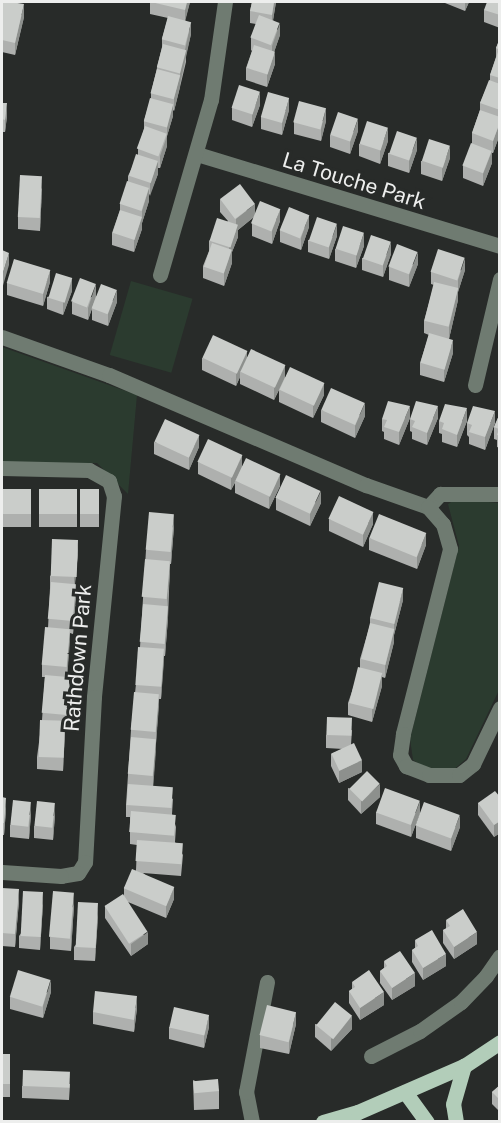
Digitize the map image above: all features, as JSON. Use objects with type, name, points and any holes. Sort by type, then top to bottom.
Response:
[{"type":"main road","points":[[323,1122],[405,1092],[464,1066],[500,1042]]},
{"type":"main road","points":[[456,1122],[453,1104],[464,1066]]},
{"type":"main road","points":[[405,1092],[427,1122]]},
{"type":"street","points":[[160,275],[197,154],[218,66],[225,2]]},
{"type":"street","name":"La Touche Park","points":[[197,154],[500,246]]},
{"type":"street","points":[[474,385],[500,279]]},
{"type":"street","points":[[2,337],[109,375],[366,485],[428,507],[443,524],[450,549],[400,755],[406,766],[429,775],[459,775],[472,764],[500,708]]},
{"type":"street","name":"Rathdown Park","points":[[2,468],[89,470],[109,482],[114,496],[94,697],[85,862],[78,873],[61,876],[2,872]]},
{"type":"street","points":[[428,507],[441,494],[500,494]]},
{"type":"street","points":[[371,1056],[420,1031],[461,1002],[486,976],[500,956]]},
{"type":"street","points":[[252,1122],[246,1092],[267,982]]},
{"type":"green space","points":[[131,281],[193,299],[171,373],[110,355]]},
{"type":"green space","points":[[2,347],[137,395],[128,494],[97,463],[2,463]]},
{"type":"green space","points":[[456,499],[499,503],[499,690],[466,759],[451,772],[429,770],[413,760],[410,739],[459,546],[448,504]]},
{"type":"building","points":[[2,2],[24,4],[15,43],[2,40]]},
{"type":"building","points":[[151,2],[187,2],[185,10]]},
{"type":"building","points":[[252,2],[274,2],[272,15],[250,11]]},
{"type":"building","points":[[487,2],[500,2],[500,15],[484,10]]},
{"type":"building","points":[[259,15],[280,23],[271,45],[250,37]]},
{"type":"building","points":[[168,16],[191,22],[185,45],[162,39]]},
{"type":"building","points":[[500,38],[500,50],[496,48]]},
{"type":"building","points":[[163,44],[186,50],[180,73],[157,67]]},
{"type":"building","points":[[254,45],[275,52],[268,75],[247,68]]},
{"type":"building","points":[[498,52],[500,52],[500,78],[490,75]]},
{"type":"building","points":[[157,69],[180,75],[174,99],[151,93]]},
{"type":"building","points":[[489,80],[500,84],[500,110],[480,103]]},
{"type":"building","points":[[239,85],[260,92],[253,115],[232,108]]},
{"type":"building","points":[[268,92],[289,98],[282,123],[261,117]]},
{"type":"building","points":[[150,98],[173,104],[167,127],[144,121]]},
{"type":"building","points":[[299,101],[326,108],[320,129],[293,122]]},
{"type":"building","points":[[2,103],[7,103],[5,120],[2,119]]},
{"type":"building","points":[[480,110],[500,117],[493,141],[472,133]]},
{"type":"building","points":[[338,112],[358,119],[350,142],[330,135]]},
{"type":"building","points":[[367,121],[388,128],[381,151],[360,144]]},
{"type":"building","points":[[145,126],[167,134],[158,156],[137,149]]},
{"type":"building","points":[[397,131],[417,138],[409,161],[389,154]]},
{"type":"building","points":[[429,139],[450,146],[443,168],[422,161]]},
{"type":"building","points":[[471,143],[492,151],[483,173],[462,165]]},
{"type":"building","points":[[136,154],[158,161],[151,183],[129,176]]},
{"type":"building","points":[[20,175],[42,176],[40,218],[18,217]]},
{"type":"building","points":[[127,181],[149,188],[141,211],[120,204]]},
{"type":"building","points":[[240,184],[255,204],[235,219],[220,199]]},
{"type":"building","points":[[260,201],[280,209],[271,231],[251,223]]},
{"type":"building","points":[[289,207],[309,215],[300,238],[280,230]]},
{"type":"building","points":[[120,210],[142,217],[134,240],[113,233]]},
{"type":"building","points":[[317,217],[337,224],[329,247],[309,241]]},
{"type":"building","points":[[217,218],[238,225],[231,248],[210,241]]},
{"type":"building","points":[[343,226],[364,233],[357,256],[336,249]]},
{"type":"building","points":[[371,235],[391,242],[383,265],[363,259]]},
{"type":"building","points":[[212,243],[232,250],[224,273],[204,267]]},
{"type":"building","points":[[397,244],[418,252],[409,274],[388,266]]},
{"type":"building","points":[[438,249],[465,258],[457,280],[431,272]]},
{"type":"building","points":[[2,250],[9,253],[2,276]]},
{"type":"building","points":[[14,259],[50,270],[43,294],[7,283]]},
{"type":"building","points":[[56,273],[72,278],[65,303],[48,298]]},
{"type":"building","points":[[80,278],[96,284],[87,307],[71,301]]},
{"type":"building","points":[[434,282],[458,288],[449,327],[424,321]]},
{"type":"building","points":[[101,284],[117,290],[108,314],[92,308]]},
{"type":"building","points":[[429,333],[453,340],[444,370],[420,363]]},
{"type":"building","points":[[213,335],[247,351],[237,374],[202,358]]},
{"type":"building","points":[[251,349],[285,365],[275,388],[240,372]]},
{"type":"building","points":[[290,367],[324,383],[314,406],[279,390]]},
{"type":"building","points":[[331,388],[365,403],[355,425],[321,410]]},
{"type":"building","points":[[388,401],[410,406],[399,432],[384,427],[387,420],[382,419]]},
{"type":"building","points":[[416,401],[438,406],[427,433],[412,427],[415,421],[410,419]]},
{"type":"building","points":[[445,404],[467,408],[457,435],[442,429],[444,423],[439,421]]},
{"type":"building","points":[[473,406],[495,411],[485,437],[469,432],[472,425],[467,423]]},
{"type":"building","points":[[500,413],[500,436],[497,435],[499,429],[494,427]]},
{"type":"building","points":[[165,419],[199,435],[189,458],[154,442]]},
{"type":"building","points":[[208,439],[242,455],[232,478],[197,462]]},
{"type":"building","points":[[246,458],[280,474],[270,497],[235,481]]},
{"type":"building","points":[[286,475],[320,491],[310,514],[275,498]]},
{"type":"building","points":[[2,489],[31,489],[31,514],[2,514]]},
{"type":"building","points":[[39,489],[77,489],[77,514],[39,514]]},
{"type":"building","points":[[80,489],[99,489],[99,514],[80,514]]},
{"type":"building","points":[[339,496],[373,512],[363,535],[328,519]]},
{"type":"building","points":[[149,512],[174,514],[171,552],[146,550]]},
{"type":"building","points":[[379,514],[426,533],[417,557],[369,538]]},
{"type":"building","points":[[52,539],[78,540],[77,577],[51,576]]},
{"type":"building","points":[[145,559],[170,561],[167,599],[142,597]]},
{"type":"building","points":[[51,582],[76,584],[73,621],[48,619]]},
{"type":"building","points":[[379,582],[403,588],[394,624],[370,618]]},
{"type":"building","points":[[143,604],[168,606],[165,644],[140,642]]},
{"type":"building","points":[[370,623],[394,629],[385,665],[361,659]]},
{"type":"building","points":[[45,627],[70,629],[67,667],[42,665]]},
{"type":"building","points":[[138,647],[164,649],[161,687],[135,685]]},
{"type":"building","points":[[358,667],[382,673],[373,709],[349,703]]},
{"type":"building","points":[[45,675],[70,677],[67,715],[42,713]]},
{"type":"building","points":[[134,692],[159,694],[156,732],[131,730]]},
{"type":"building","points":[[327,717],[352,718],[351,736],[326,735]]},
{"type":"building","points":[[40,720],[65,721],[64,758],[39,757]]},
{"type":"building","points":[[131,737],[156,739],[153,776],[128,774]]},
{"type":"building","points":[[354,743],[362,760],[339,771],[331,754]]},
{"type":"building","points":[[367,771],[380,784],[362,801],[349,789]]},
{"type":"building","points":[[128,784],[173,787],[171,808],[127,805]]},
{"type":"building","points":[[385,788],[420,801],[411,825],[376,812]]},
{"type":"building","points":[[495,791],[500,797],[500,821],[494,825],[478,803]]},
{"type":"building","points":[[2,797],[6,798],[4,823],[2,823]]},
{"type":"building","points":[[13,800],[31,802],[28,827],[10,825]]},
{"type":"building","points":[[37,801],[55,803],[52,828],[34,826]]},
{"type":"building","points":[[424,802],[460,815],[451,838],[415,825]]},
{"type":"building","points":[[131,811],[176,815],[174,836],[129,832]]},
{"type":"building","points":[[137,840],[183,843],[181,864],[136,861]]},
{"type":"building","points":[[132,869],[174,887],[166,906],[124,888]]},
{"type":"building","points":[[2,888],[19,889],[15,934],[2,933]]},
{"type":"building","points":[[23,891],[43,892],[41,937],[21,936]]},
{"type":"building","points":[[53,891],[74,893],[70,939],[49,937]]},
{"type":"building","points":[[123,894],[148,932],[129,944],[105,906]]},
{"type":"building","points":[[78,902],[98,903],[96,948],[76,947]]},
{"type":"building","points":[[463,909],[477,932],[454,947],[443,930],[450,926],[446,920]]},
{"type":"building","points":[[432,930],[446,954],[423,968],[412,950],[418,946],[415,940]]},
{"type":"building","points":[[400,951],[415,973],[392,988],[380,971],[387,966],[384,961]]},
{"type":"building","points":[[18,970],[51,980],[42,1007],[10,997]]},
{"type":"building","points":[[369,970],[384,992],[360,1008],[349,991],[355,987],[352,982]]},
{"type":"building","points":[[95,991],[137,996],[134,1020],[93,1012]]},
{"type":"building","points":[[335,1002],[352,1016],[333,1039],[316,1025]]},
{"type":"building","points":[[267,1005],[296,1012],[289,1042],[260,1035]]},
{"type":"building","points":[[174,1007],[209,1015],[204,1036],[169,1027]]},
{"type":"building","points":[[2,1054],[10,1054],[10,1084],[2,1084]]},
{"type":"building","points":[[23,1070],[70,1072],[69,1088],[22,1086]]},
{"type":"building","points":[[218,1079],[219,1091],[194,1093],[193,1081]]},
{"type":"building","points":[[500,1085],[500,1100],[492,1092]]}]
